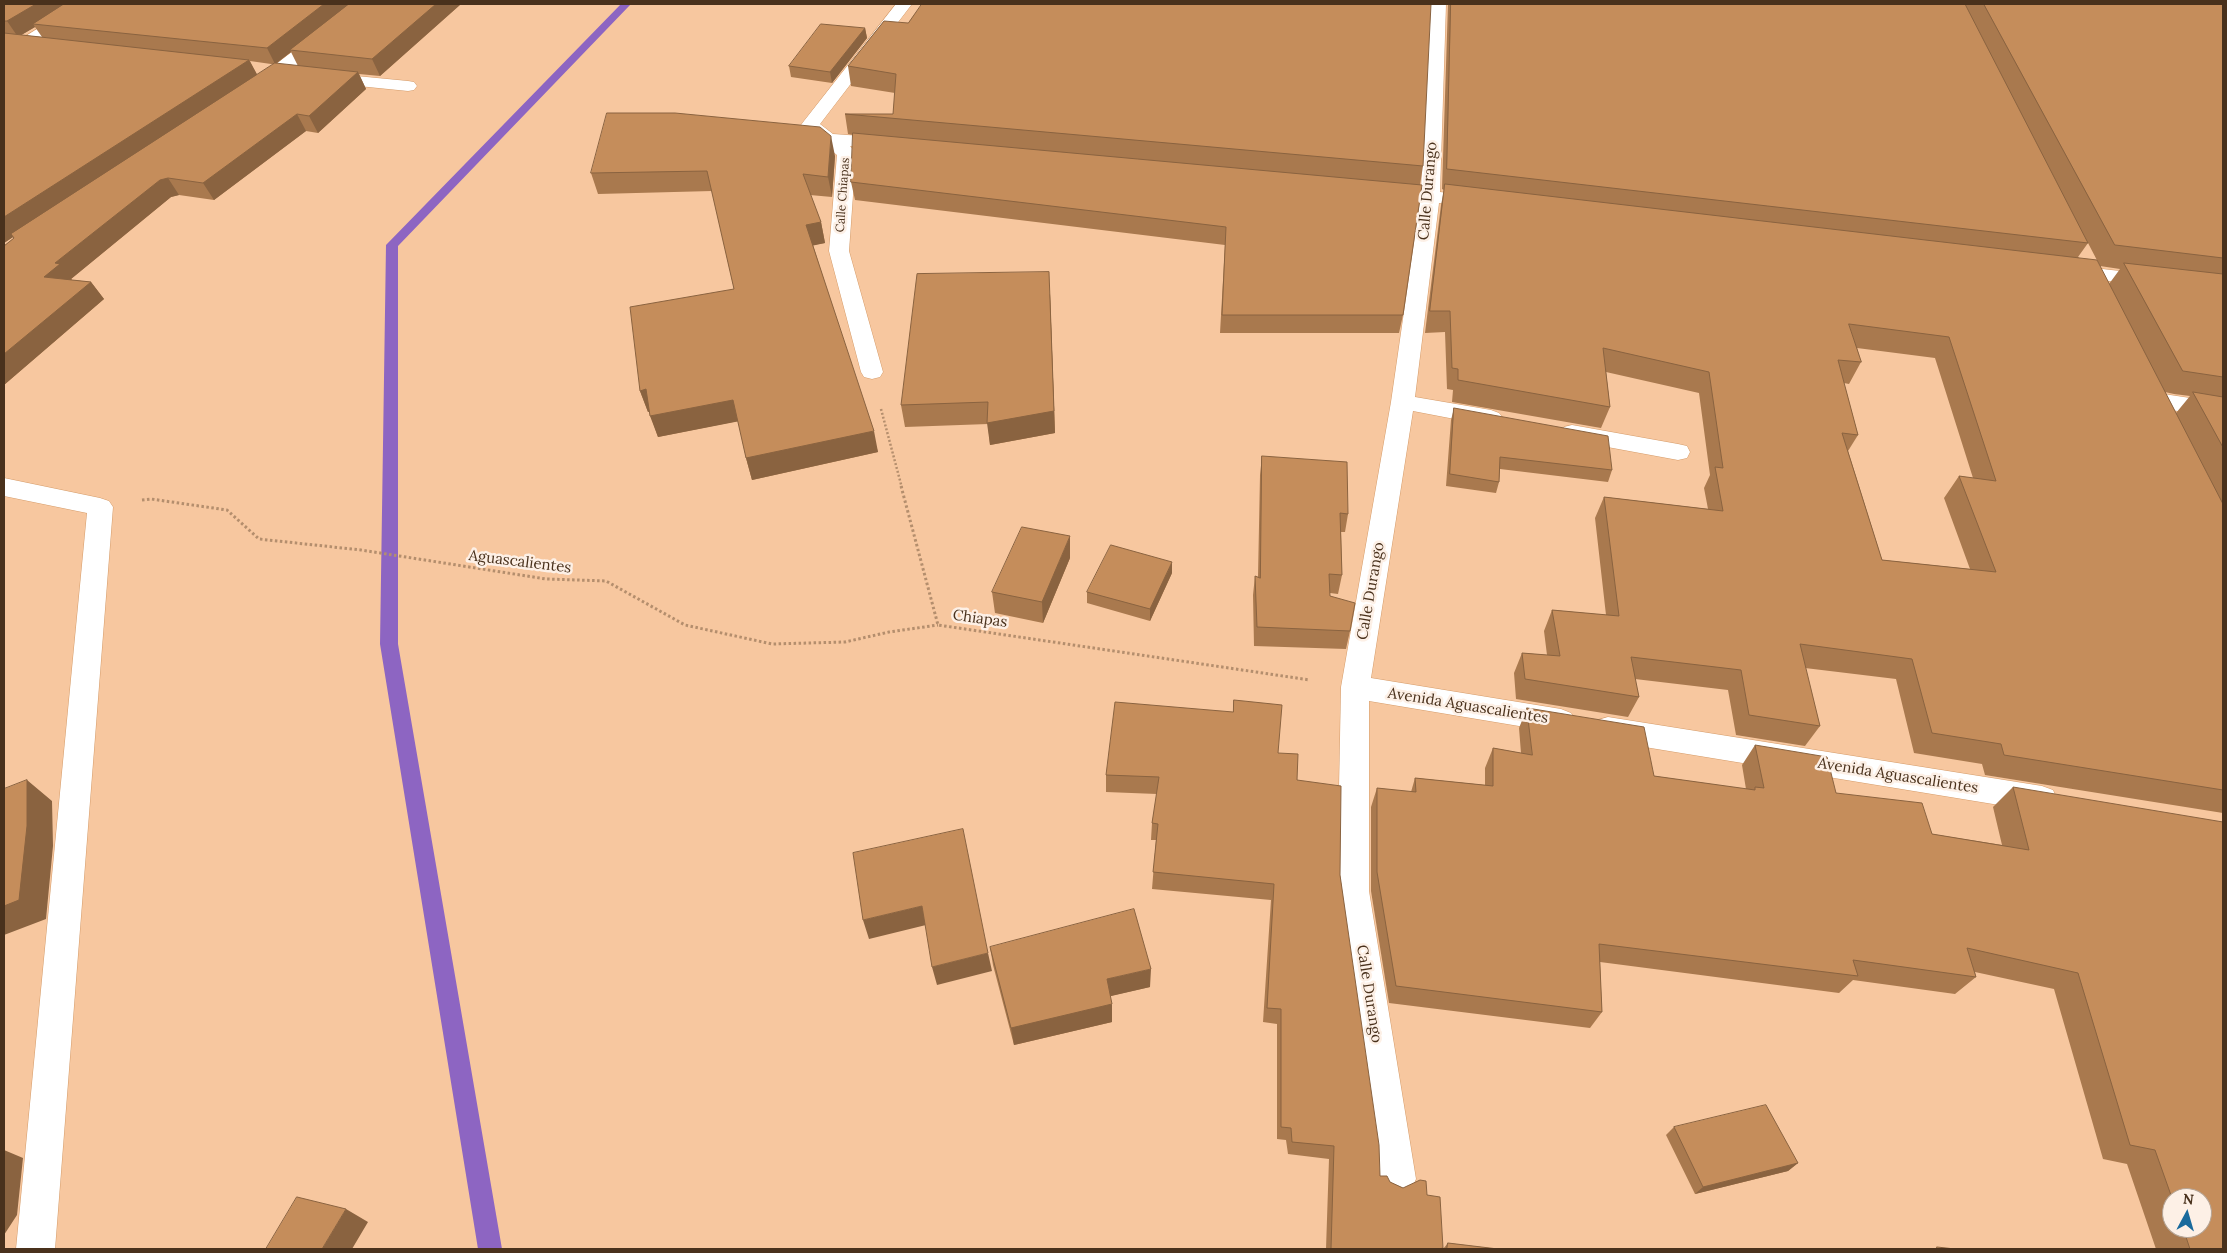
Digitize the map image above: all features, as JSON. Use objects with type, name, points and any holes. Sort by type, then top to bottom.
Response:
[{"type":"street","points":[[21,44],[88,4]]},
{"type":"street","points":[[244,95],[278,73],[365,4]]},
{"type":"street","name":"Calle Chiapas","points":[[872,372],[839,251],[847,153],[810,125],[904,4]]},
{"type":"street","name":"Calle Durango","points":[[1397,1179],[1353,891],[1355,687],[1403,402],[1430,196],[1438,4]]},
{"type":"street","points":[[4,42],[51,48]]},
{"type":"street","points":[[248,70],[408,86]]},
{"type":"street","points":[[778,134],[906,146]]},
{"type":"street","points":[[1361,189],[1500,204]]},
{"type":"street","points":[[2054,269],[2223,289]]},
{"type":"street","points":[[2169,426],[2152,392],[2223,411]]},
{"type":"street","points":[[1403,402],[1511,422]]},
{"type":"street","points":[[1551,429],[1678,452]]},
{"type":"street","points":[[4,487],[100,508],[36,1249]]},
{"type":"street","name":"Avenida Aguascalientes","points":[[1355,687],[2067,804]]},
{"type":"path","name":"Chiapas","points":[[872,372],[938,625],[1355,687]]},
{"type":"path","name":"Aguascalientes","points":[[100,508],[151,499],[227,510],[258,539],[361,550],[546,579],[606,582],[685,625],[772,644],[845,642],[890,632],[938,625]]},
{"type":"building","points":[[4,4],[36,4],[4,21]]},
{"type":"building","points":[[64,4],[324,4],[267,48],[33,24]]},
{"type":"building","points":[[349,4],[436,4],[372,59],[290,50]]},
{"type":"building","points":[[922,4],[1431,4],[1423,166],[845,114],[893,114],[896,74],[848,66],[884,21],[908,23]]},
{"type":"building","points":[[1451,4],[1965,4],[2088,243],[1447,169]]},
{"type":"building","points":[[1984,4],[2223,4],[2223,258],[2115,245]]},
{"type":"building","points":[[821,24],[865,28],[830,72],[789,66]]},
{"type":"building","points":[[4,33],[249,60],[4,217]]},
{"type":"building","points":[[275,63],[358,72],[309,116],[297,114],[203,183],[168,178],[160,180],[55,263],[60,264],[44,277],[91,282],[4,354],[4,246],[14,238],[11,234]]},
{"type":"building","points":[[607,113],[675,113],[820,127],[831,136],[828,177],[803,174],[821,222],[806,225],[874,431],[746,458],[733,400],[650,416],[646,389],[640,391],[630,307],[734,289],[707,171],[591,173]]},
{"type":"building","points":[[853,133],[1422,185],[1403,315],[1222,315],[1226,227],[851,182]]},
{"type":"building","points":[[1445,184],[2097,260],[2223,504],[2223,790],[2004,755],[2001,744],[1932,733],[1912,659],[1800,644],[1820,726],[1749,715],[1741,670],[1631,657],[1639,697],[1525,679],[1522,653],[1560,656],[1552,610],[1619,616],[1604,497],[1723,511],[1715,467],[1723,468],[1709,372],[1603,348],[1610,407],[1458,380],[1458,369],[1452,368],[1450,311],[1430,311]],"holes":[[[1849,324],[1949,337],[1996,481],[1959,476],[1996,572],[1882,560],[1842,433],[1858,435],[1838,360],[1861,362]]]},
{"type":"building","points":[[2124,263],[2223,274],[2223,377],[2183,371]]},
{"type":"building","points":[[1049,272],[1054,411],[987,423],[988,402],[901,405],[917,274]]},
{"type":"building","points":[[2193,392],[2223,397],[2223,447]]},
{"type":"building","points":[[1454,408],[1608,436],[1612,470],[1500,457],[1499,482],[1450,474]]},
{"type":"building","points":[[1262,456],[1347,462],[1348,514],[1340,513],[1342,575],[1329,574],[1330,596],[1355,603],[1350,631],[1257,627],[1255,576],[1260,578]]},
{"type":"building","points":[[1022,527],[1070,536],[1042,602],[992,592]]},
{"type":"building","points":[[1111,545],[1172,562],[1150,609],[1087,592]]},
{"type":"building","points":[[1234,700],[1282,705],[1278,753],[1298,754],[1297,780],[1341,786],[1340,875],[1379,1145],[1380,1176],[1387,1176],[1390,1182],[1403,1188],[1420,1180],[1426,1181],[1427,1195],[1440,1197],[1443,1248],[1331,1249],[1334,1146],[1292,1142],[1291,1128],[1281,1127],[1281,1009],[1267,1008],[1274,884],[1153,872],[1158,824],[1152,823],[1159,777],[1106,775],[1115,702],[1233,712]]},
{"type":"building","points":[[1527,708],[1644,727],[1654,776],[1755,790],[1755,787],[1764,788],[1755,745],[1827,757],[1836,793],[1922,803],[1932,834],[2029,850],[2013,787],[2223,822],[2223,1249],[2190,1249],[2186,1238],[2212,1238],[2212,1188],[2168,1188],[2155,1150],[2130,1145],[2078,973],[1967,948],[1976,977],[1853,960],[1858,976],[1599,944],[1602,1012],[1396,986],[1377,872],[1377,788],[1416,792],[1415,778],[1493,786],[1493,748],[1532,755]]},
{"type":"building","points":[[27,780],[27,826],[19,900],[4,906],[4,789]]},
{"type":"building","points":[[963,829],[988,953],[932,967],[922,906],[863,920],[853,853]]},
{"type":"building","points":[[1134,909],[1151,969],[1107,979],[1112,1004],[1011,1028],[990,947]]},
{"type":"building","points":[[1766,1105],[1798,1163],[1703,1187],[1674,1127]]},
{"type":"building","points":[[297,1197],[346,1209],[322,1249],[266,1249]]},
{"type":"building","points":[[1448,1243],[1498,1249],[1447,1249]]},
{"type":"building","points":[[1937,1247],[1955,1249],[1937,1249]]},
{"type":"waterway","points":[[490,1249],[389,644],[392,245],[626,4]]}]
